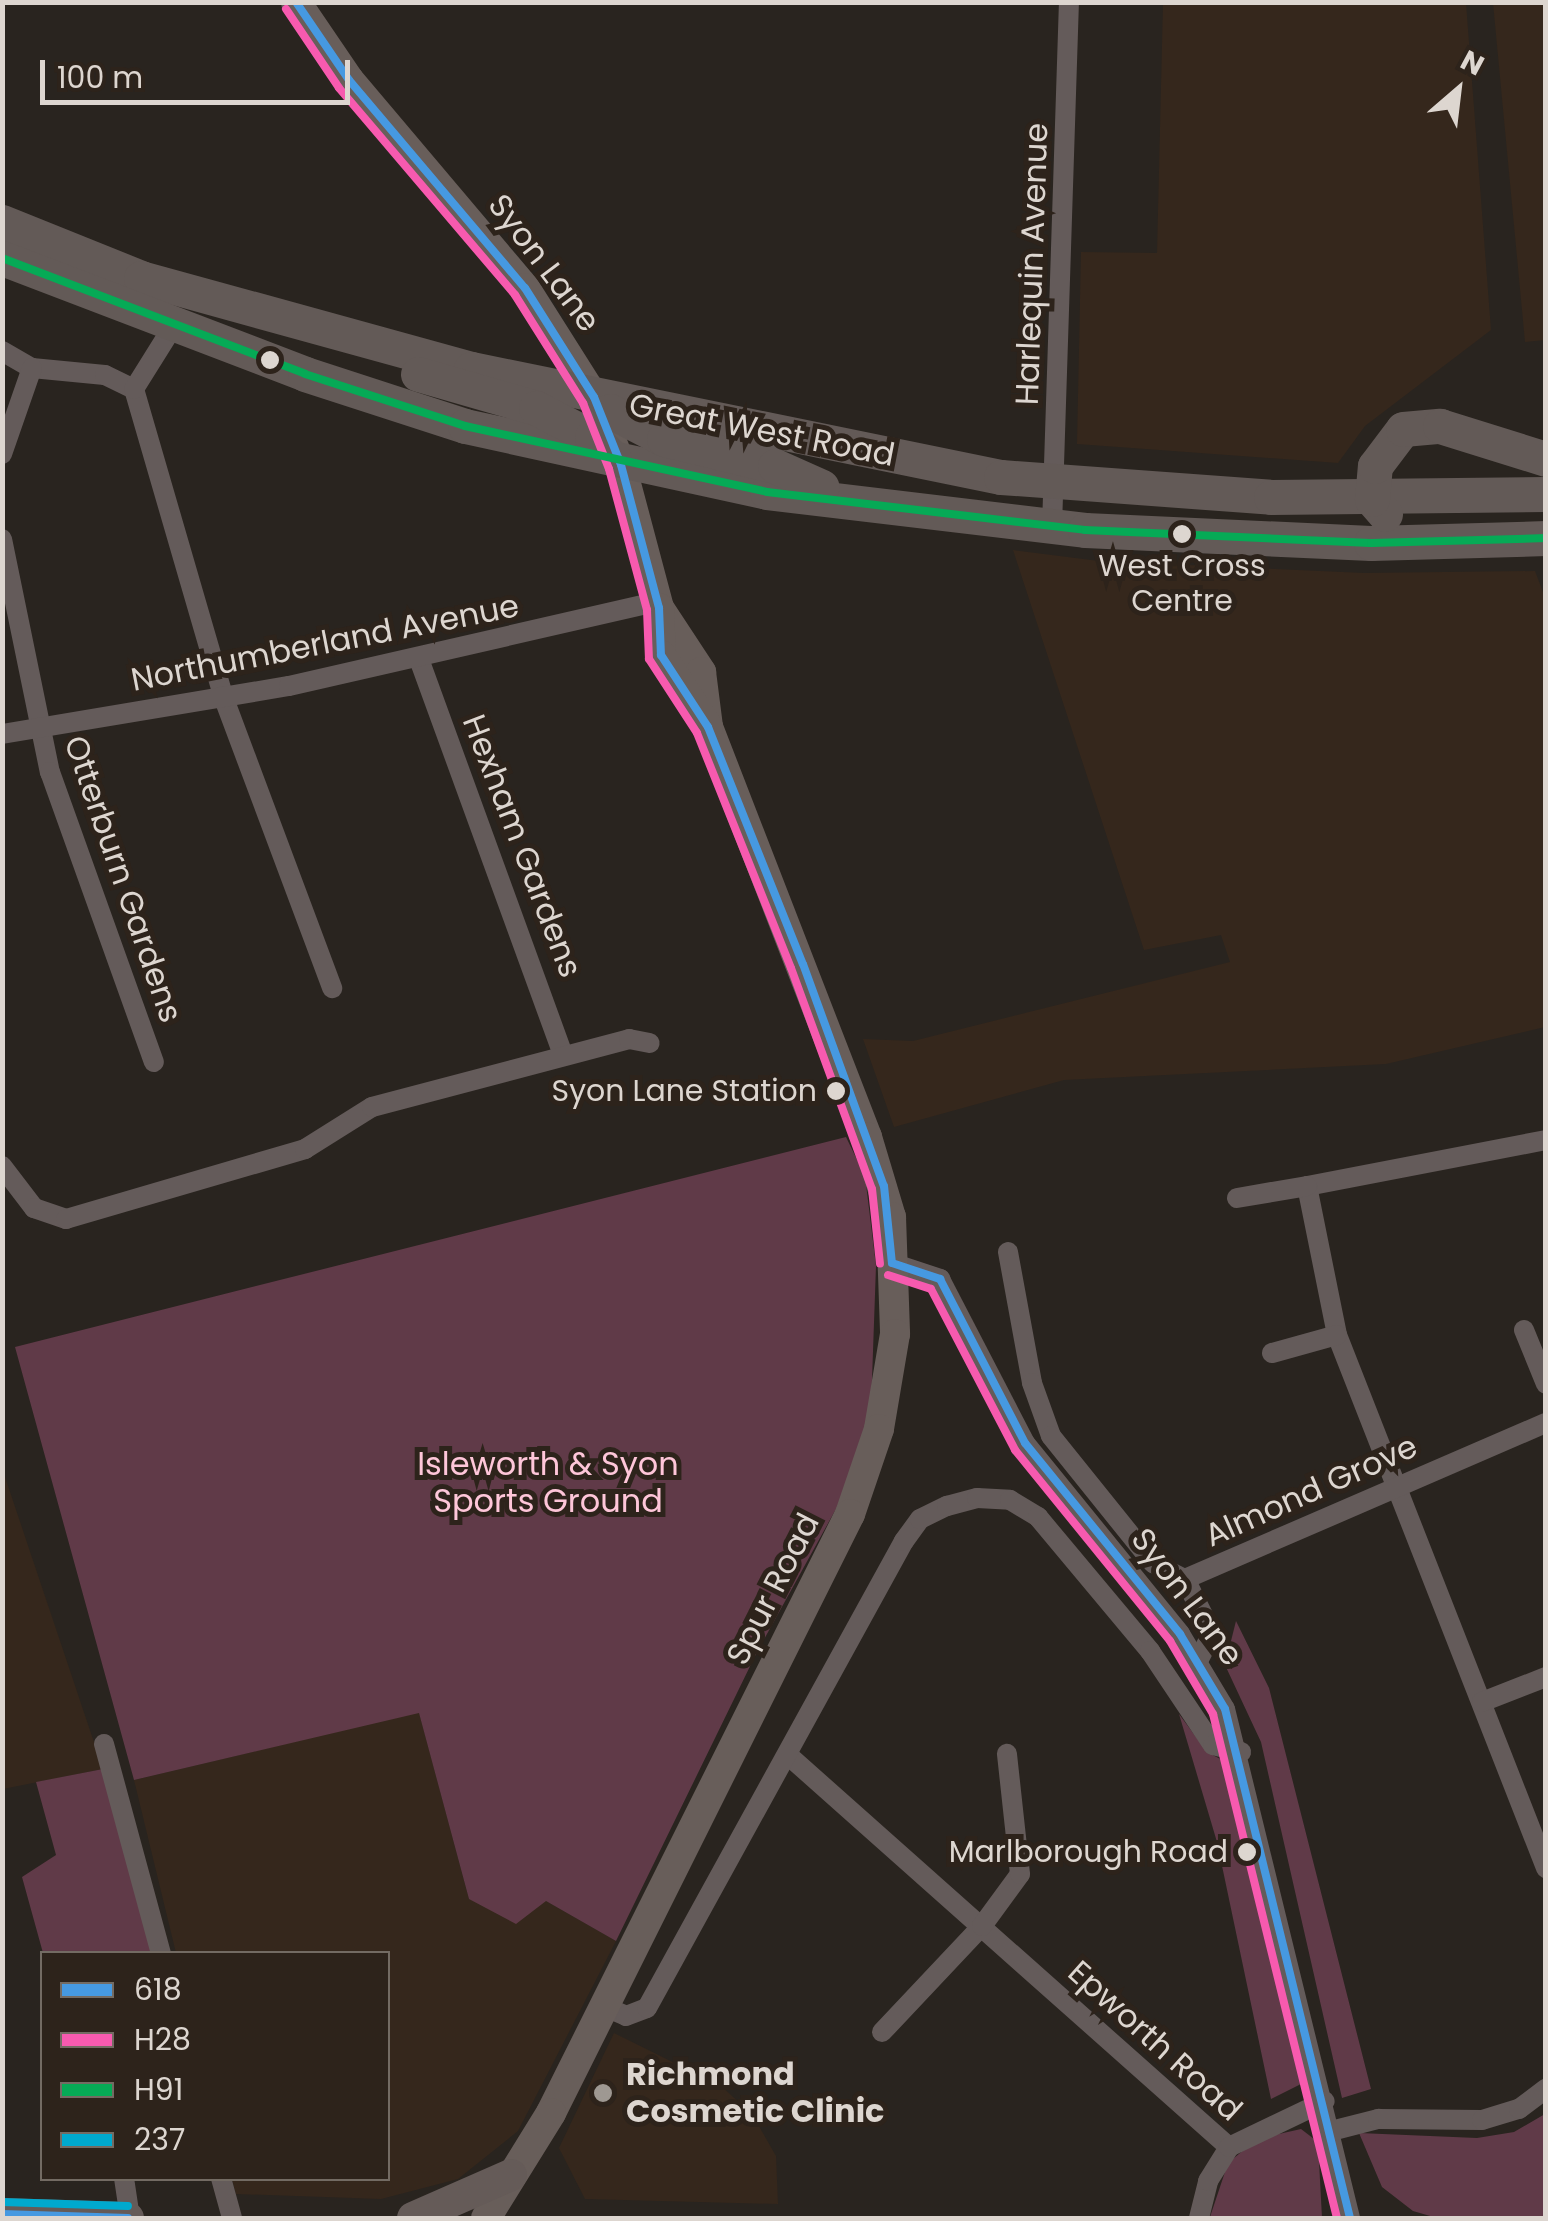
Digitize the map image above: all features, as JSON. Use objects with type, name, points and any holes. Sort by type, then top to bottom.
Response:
[{"type":"highway","name":"Great West Road","points":[[2,222],[141,278],[346,335],[594,397],[1054,484],[1372,499],[1546,494]]},
{"type":"highway","name":"Great West Road","points":[[2,258],[174,325],[466,426],[621,465],[866,506],[1052,527],[1449,543],[1546,538]]},
{"type":"highway","points":[[346,335],[437,384],[568,422],[621,465]]},
{"type":"highway","points":[[594,397],[640,430],[693,450],[775,466],[866,506]]},
{"type":"highway","points":[[1449,543],[1396,522],[1372,499],[1381,452],[1392,437],[1419,425],[1546,459]]},
{"type":"main road","name":"Syon Lane","points":[[296,2],[349,80],[526,288],[594,397],[621,465],[658,605],[661,655],[708,728],[822,1017]]},
{"type":"main road","name":"Spur Road","points":[[486,2218],[519,2166],[603,2006],[850,1514],[879,1429],[895,1334],[891,1216],[868,1137],[822,1017]]},
{"type":"main road","name":"Spur Road","points":[[508,2218],[530,2165],[519,2166]]},
{"type":"main road","points":[[413,2218],[519,2166]]},
{"type":"main road","points":[[2,2214],[129,2218]]},
{"type":"street","name":"Harlequin Avenue","points":[[1052,527],[1070,2]]},
{"type":"street","points":[[134,389],[174,325]]},
{"type":"street","points":[[2,351],[32,368],[105,375],[134,389],[223,696],[332,988]]},
{"type":"street","points":[[2,454],[32,368]]},
{"type":"street","name":"Otterburn Gardens","points":[[2,539],[50,772],[154,1062]]},
{"type":"street","name":"Northumberland Avenue","points":[[2,734],[419,660],[658,605]]},
{"type":"street","name":"Hexham Gardens","points":[[419,660],[563,1055]]},
{"type":"street","points":[[2,1166],[34,1208],[66,1220],[304,1149],[372,1107],[629,1039],[650,1043]]},
{"type":"street","points":[[1237,1198],[1546,1140]]},
{"type":"street","points":[[1307,1186],[1336,1335],[1546,1868]]},
{"type":"street","points":[[1008,1252],[1032,1382],[1051,1436],[1154,1563],[1185,1579]]},
{"type":"street","name":"Syon Lane","points":[[892,1264],[940,1279],[1026,1443],[1198,1660],[1241,1752],[1350,2218]]},
{"type":"street","points":[[1524,1330],[1546,1384]]},
{"type":"street","points":[[1272,1353],[1336,1335]]},
{"type":"street","name":"Almond Grove","points":[[1198,1660],[1212,1633],[1185,1579],[1546,1424]]},
{"type":"street","points":[[603,2006],[626,2016],[647,2008],[920,1519],[977,1498],[1010,1500],[1038,1517],[1150,1651],[1213,1745],[1241,1752]]},
{"type":"street","points":[[1482,1702],[1546,1677]]},
{"type":"street","points":[[104,1744],[159,1951]]},
{"type":"street","points":[[882,2032],[982,1926],[1020,1874],[1007,1754]]},
{"type":"street","name":"Epworth Road","points":[[789,1756],[1229,2147],[1208,2181],[1199,2218]]},
{"type":"street","points":[[1331,2131],[1378,2119],[1482,2120],[1519,2109],[1546,2089]]},
{"type":"street","points":[[1229,2147],[1325,2101]]},
{"type":"street","points":[[124,2181],[129,2218]]},
{"type":"street","points":[[222,2181],[232,2218]]},
{"type":"shaded area","points":[[1163,3],[1466,3],[1491,330],[1365,426],[1338,463],[1077,444],[1081,252],[1157,253]]},
{"type":"shaded area","points":[[1493,3],[1545,3],[1545,340],[1525,342]]},
{"type":"shaded area","points":[[1013,550],[1099,561],[1364,573],[1535,571],[1546,600],[1545,1027],[1386,1064],[1064,1080],[894,1127],[863,1039],[913,1041],[1230,962],[1221,935],[1144,950]]},
{"type":"shaded area","points":[[2,1468],[103,1769],[3,1789],[2,1789]]},
{"type":"shaded area","points":[[419,1712],[469,1899],[546,1901],[616,1941],[518,2131],[458,2179],[381,2199],[236,2194],[233,2181],[390,2181],[390,1951],[176,1951],[134,1780]]},
{"type":"shaded area","points":[[614,2033],[721,2086],[752,2114],[776,2156],[778,2204],[585,2199],[559,2148]]},
{"type":"green space","name":"Isleworth & Syon Sports Ground","points":[[846,1137],[865,1176],[876,1266],[871,1408],[842,1498],[757,1652],[616,1941],[546,1901],[516,1924],[469,1899],[419,1713],[134,1780],[15,1347]]},
{"type":"green space","points":[[1236,1621],[1269,1688],[1371,2089],[1342,2098],[1261,1742],[1225,1665]]},
{"type":"green space","points":[[1179,1714],[1207,1752],[1226,1762],[1256,1886],[1301,2084],[1271,2099],[1217,1842]]},
{"type":"green space","points":[[103,1769],[151,1951],[42,1951],[22,1877],[56,1855],[36,1782]]},
{"type":"green space","points":[[1545,2114],[1545,2218],[1437,2218],[1413,2211],[1382,2187],[1359,2133],[1477,2138],[1514,2132]]},
{"type":"green space","points":[[1301,2129],[1318,2142],[1322,2218],[1210,2217],[1228,2163],[1257,2139]]},
{"type":"transit line","name":"618","points":[[296,2],[349,80],[525,288],[594,397],[621,465],[659,608],[661,655],[708,727],[803,964],[884,1186],[892,1263]]},
{"type":"transit line","name":"H28","points":[[286,9],[339,88],[515,295],[583,403],[609,469],[647,610],[649,659],[697,733],[791,968],[872,1189],[880,1264]]},
{"type":"transit line","name":"H91","points":[[2,258],[305,374],[465,426],[767,492],[1085,530],[1371,543],[1546,538]]},
{"type":"transit line","name":"618","points":[[892,1263],[940,1279],[1025,1443],[1180,1634],[1225,1709],[1350,2218]]},
{"type":"transit line","name":"H28","points":[[888,1275],[931,1289],[1015,1450],[1170,1641],[1213,1714],[1337,2218]]},
{"type":"transit line","name":"237","points":[[2,2202],[128,2206]]},
{"type":"transit line","name":"618","points":[[2,2214],[128,2218]]},
{"type":"place","name":"West Cross Centre","points":[[1182,534]]},
{"type":"place","name":"Syon Lane Station","points":[[836,1091]]},
{"type":"place","name":"Marlborough Road","points":[[1247,1852]]},
{"type":"place","name":"Richmond Cosmetic Clinic","points":[[603,2093]]}]
